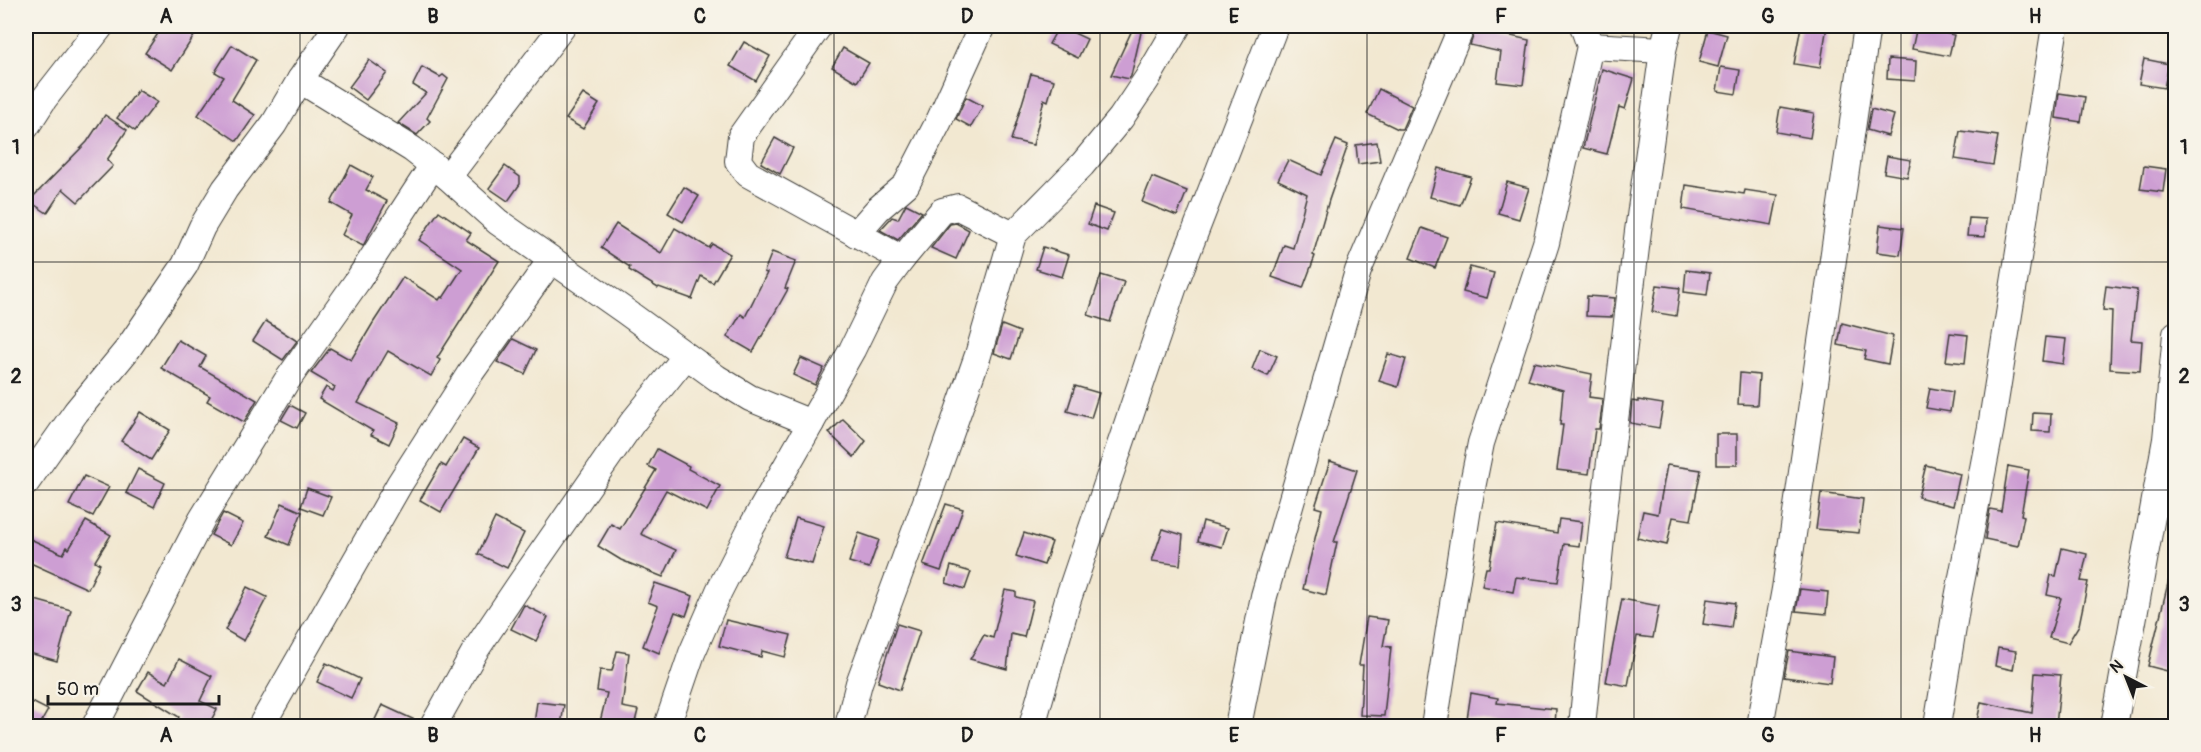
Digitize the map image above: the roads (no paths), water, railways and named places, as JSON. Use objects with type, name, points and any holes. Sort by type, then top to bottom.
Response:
[{"type":"street","points":[[26,127],[44,99],[101,26]]},
{"type":"street","points":[[26,483],[76,412],[127,350],[185,265],[202,227],[225,189],[274,124],[300,80],[337,26]]},
{"type":"street","points":[[95,726],[208,510],[286,382],[358,280],[441,171],[562,26]]},
{"type":"street","points":[[819,26],[741,136],[738,161],[748,174],[902,259]]},
{"type":"street","points":[[856,234],[878,209],[906,184],[939,121],[982,26]]},
{"type":"street","points":[[848,726],[863,672],[978,355],[1013,235],[1082,165],[1121,118],[1178,26]]},
{"type":"street","points":[[1032,726],[1068,599],[1173,289],[1275,26]]},
{"type":"street","points":[[1238,726],[1264,596],[1358,272],[1462,26]]},
{"type":"street","points":[[1760,726],[1785,589],[1867,26]]},
{"type":"street","points":[[1937,726],[1957,603],[1991,427],[2055,26]]},
{"type":"street","points":[[1434,726],[1480,443],[1546,243],[1586,36],[1666,38],[1636,243],[1603,519],[1582,726]]},
{"type":"street","points":[[300,80],[412,149],[441,171],[498,222],[626,311],[686,356],[750,398],[810,423]]},
{"type":"street","points":[[667,726],[692,652],[719,591],[751,528],[852,350],[885,282],[942,211],[950,208],[958,207],[966,210],[1013,235]]},
{"type":"street","points":[[261,726],[400,483],[469,375],[551,260]]},
{"type":"street","points":[[2114,726],[2166,438],[2175,334]]},
{"type":"street","points":[[433,726],[475,651],[518,587],[632,423],[686,356]]}]
